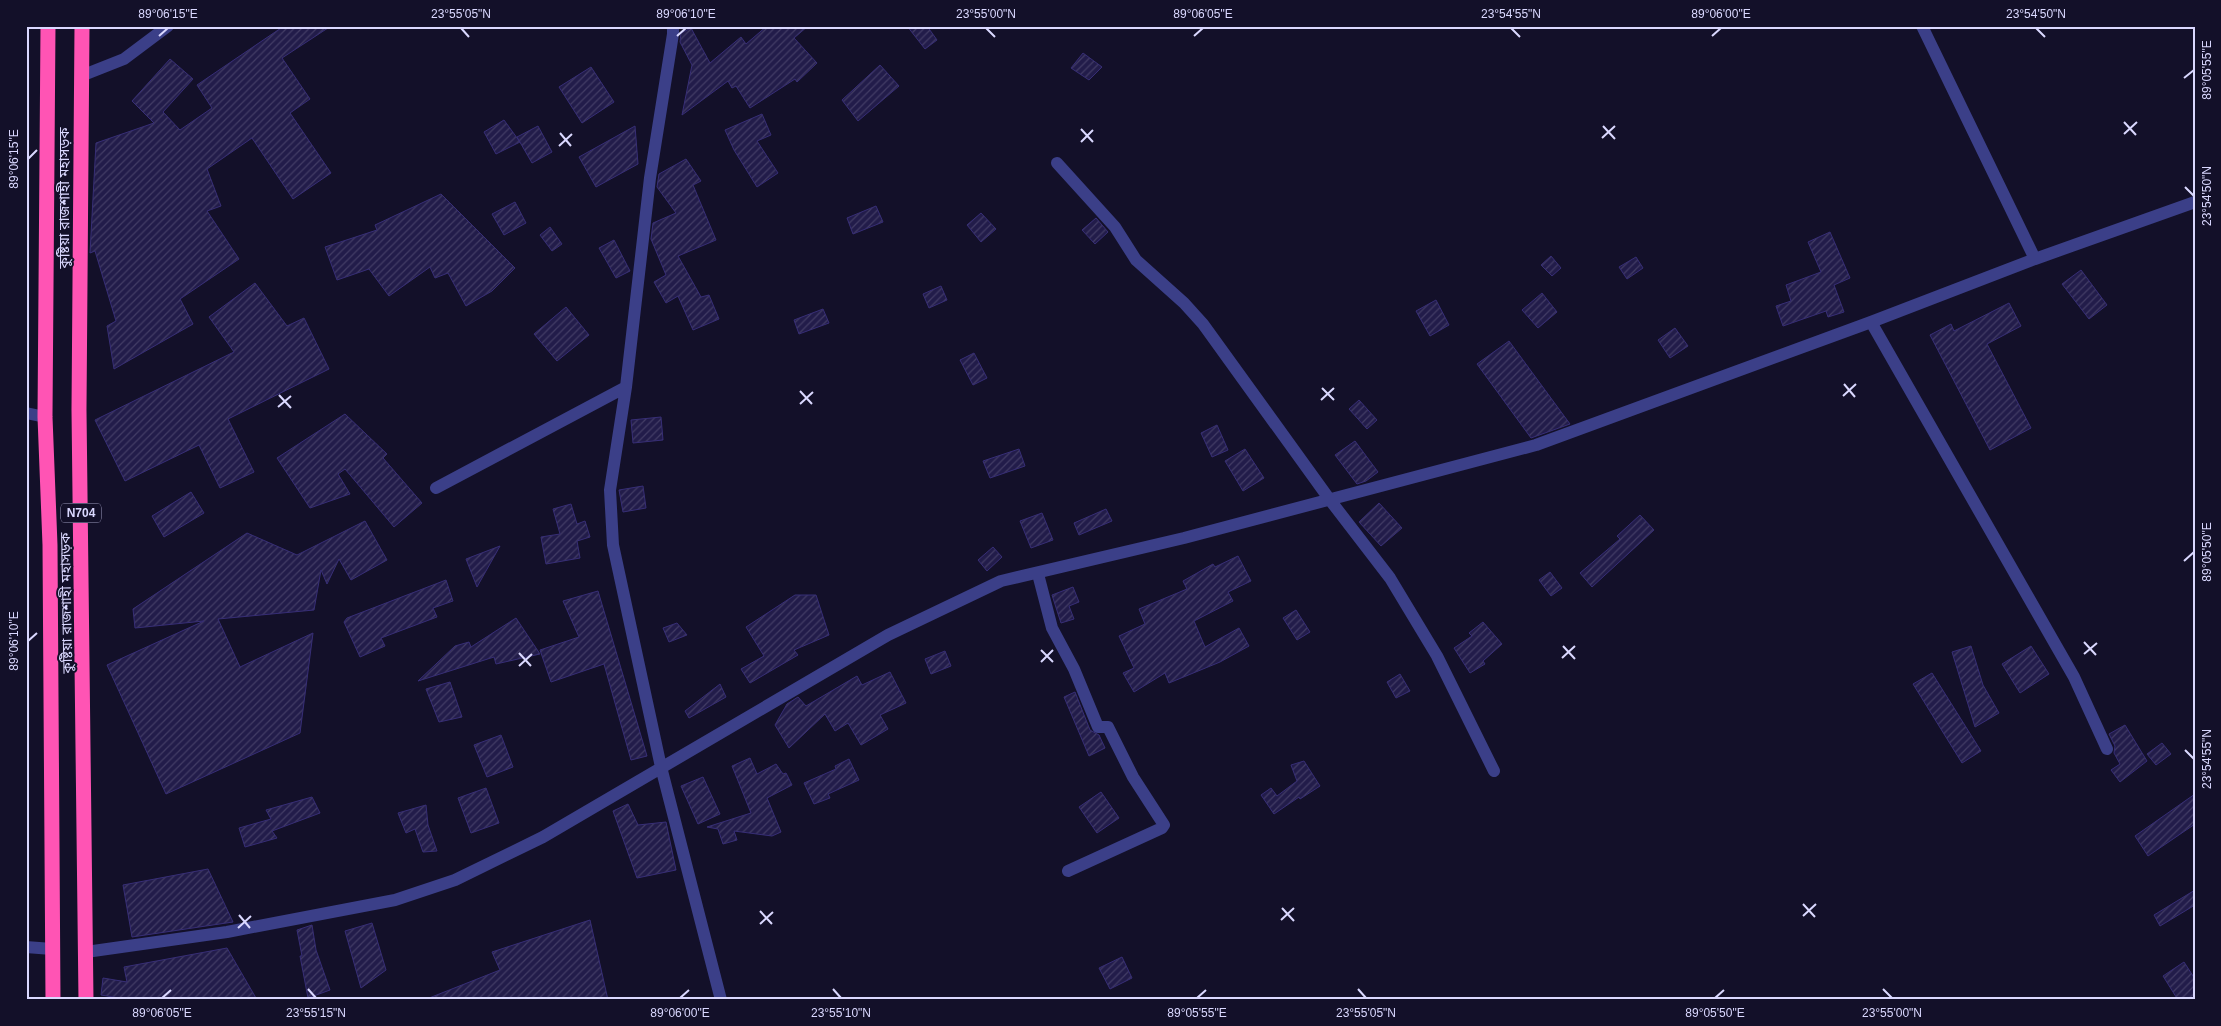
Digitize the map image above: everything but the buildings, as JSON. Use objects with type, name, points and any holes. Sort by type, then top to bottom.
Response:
[{"type":"highway","name":"কুষ্টিয়া রাজশাহী মহাসড়ক","points":[[48,26],[45,417],[50,545],[53,1000]]},
{"type":"highway","name":"কুষ্টিয়া রাজশাহী মহাসড়ক","points":[[82,26],[79,410],[86,1000]]},
{"type":"street","points":[[81,76],[124,59],[168,26]]},
{"type":"street","points":[[673,26],[650,178],[626,387],[610,490],[613,545],[661,767],[721,1000]]},
{"type":"street","points":[[1922,26],[2035,259]]},
{"type":"street","points":[[1057,163],[1115,227],[1136,260],[1203,324],[1330,500],[1390,578],[1436,656],[1494,771]]},
{"type":"street","points":[[86,952],[227,932],[395,900],[455,880],[543,837],[888,636],[1001,581],[1038,574],[1330,500],[1536,445],[1871,322],[2035,259],[2195,202]]},
{"type":"street","points":[[1871,322],[2069,668],[2107,749]]},
{"type":"street","points":[[436,488],[626,387]]},
{"type":"street","points":[[26,412],[45,417]]},
{"type":"street","points":[[1038,574],[1052,628],[1074,669],[1098,727],[1108,727],[1133,777],[1164,826],[1068,871]]},
{"type":"street","points":[[26,946],[52,949]]}]
